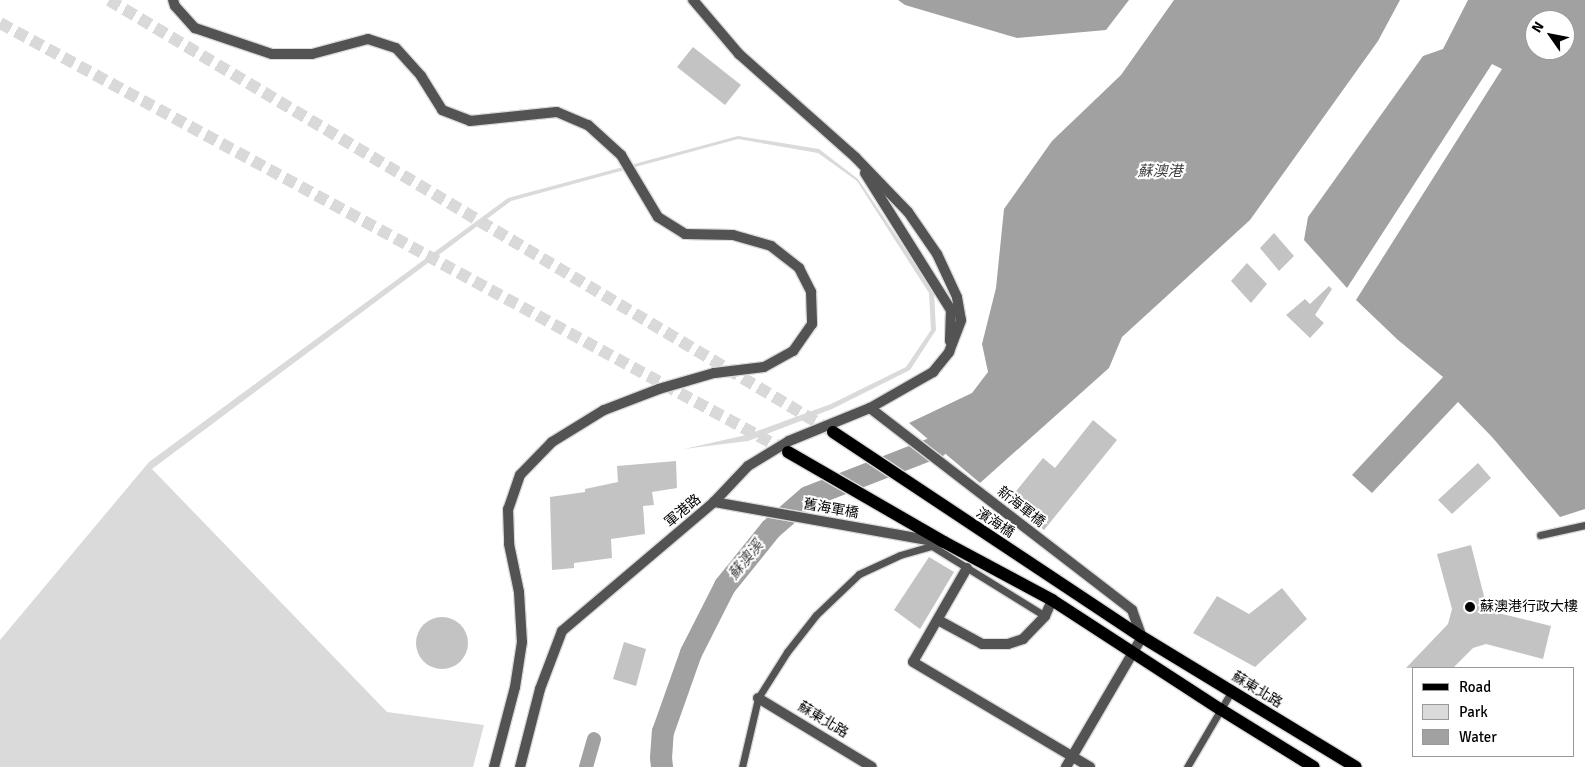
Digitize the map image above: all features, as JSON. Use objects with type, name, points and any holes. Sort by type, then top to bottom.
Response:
[{"type":"main road","name":"濱海橋","points":[[832,432],[1142,637]]},
{"type":"main road","points":[[788,452],[944,542],[1052,600],[1132,653],[1314,767]]},
{"type":"main road","name":"蘇東北路","points":[[1142,637],[1356,767]]},
{"type":"street","points":[[173,0],[175,6],[195,28],[272,54],[312,54],[368,39],[396,48],[421,76],[442,110],[470,121],[557,112],[588,125],[621,155],[658,217],[684,234],[733,235],[771,246],[799,268],[811,292],[812,324],[793,350],[764,368],[714,373],[659,389],[604,410],[552,442],[520,475],[508,509],[509,544],[519,592],[522,642],[515,687],[494,767]]},
{"type":"street","points":[[693,0],[739,54],[855,157],[952,310],[949,352]]},
{"type":"street","name":"軍港路","points":[[520,767],[540,689],[562,631],[714,502],[748,466],[789,441],[870,408],[933,372],[949,352],[961,320],[957,297],[937,254],[908,212],[855,157]]},
{"type":"street","name":"新海軍橋","points":[[870,408],[1132,610],[1142,637]]},
{"type":"street","name":"舊海軍橋","points":[[714,502],[944,542]]},
{"type":"street","points":[[967,568],[913,662],[1090,767]]},
{"type":"street","points":[[938,620],[982,644],[1008,644],[1023,639],[1044,616],[1052,600]]},
{"type":"street","points":[[1066,767],[1142,637]]},
{"type":"street","name":"蘇東北路","points":[[758,698],[872,767]]},
{"type":"lane","points":[[1540,535],[1585,525]]},
{"type":"lane","points":[[742,767],[758,698],[787,652],[816,615],[859,574],[900,555],[932,546],[1044,616]]},
{"type":"lane","points":[[1187,767],[1231,692]]},
{"type":"green space","points":[[738,136],[819,149],[858,179],[934,292],[936,330],[910,370],[832,409],[748,441],[684,449],[746,435],[831,404],[906,367],[931,330],[929,293],[857,181],[818,153],[738,139],[511,201],[152,469],[387,712],[484,725],[473,767],[0,767],[0,640],[149,462],[508,198]]},
{"type":"water","points":[[898,0],[1129,0],[1106,30],[1017,38],[905,5]]},
{"type":"water","name":"蘇澳港","points":[[1174,0],[1400,0],[1378,41],[1250,220],[1122,337],[1109,368],[980,483],[909,423],[972,393],[988,372],[982,344],[996,288],[1004,209],[1052,141],[1121,75]]},
{"type":"water","points":[[1468,0],[1585,0],[1585,509],[1560,517],[1492,437],[1458,402],[1372,493],[1352,475],[1443,377],[1398,340],[1356,300],[1502,69],[1492,64],[1347,288],[1304,240],[1308,217],[1423,56],[1443,49]]},
{"type":"building","points":[[693,47],[741,85],[725,105],[677,67]]},
{"type":"building","points":[[1274,233],[1294,256],[1279,271],[1260,248]]},
{"type":"building","points":[[1247,263],[1267,284],[1251,303],[1231,281]]},
{"type":"building","points":[[1329,286],[1332,289],[1315,315],[1324,323],[1310,338],[1286,315],[1305,299],[1310,304]]},
{"type":"building","points":[[1093,420],[1117,440],[1044,530],[1008,501],[1043,458],[1055,468]]},
{"type":"building","points":[[676,461],[677,488],[652,492],[654,505],[643,506],[645,534],[611,539],[612,558],[574,563],[574,568],[552,570],[550,497],[585,492],[585,489],[618,482],[617,466]]},
{"type":"building","points":[[1478,463],[1491,478],[1452,514],[1438,500]]},
{"type":"building","name":"蘇澳港行政大樓","points":[[1471,545],[1486,604],[1494,612],[1551,626],[1543,659],[1486,644],[1473,648],[1454,667],[1406,668],[1448,624],[1452,609],[1437,554]]},
{"type":"building","points":[[929,557],[954,572],[920,629],[894,610]]},
{"type":"building","points":[[1282,588],[1307,619],[1255,667],[1193,633],[1217,596],[1249,614]]},
{"type":"building","points":[[442,617],[456,621],[464,629],[468,643],[464,657],[456,665],[442,669],[428,665],[420,657],[416,643],[420,629],[428,621]]},
{"type":"building","points":[[624,642],[646,649],[636,686],[613,679]]},
{"type":"waterway","name":"蘇澳溪","points":[[662,767],[663,732],[691,653],[725,586],[771,529],[808,497],[937,447]]},
{"type":"waterway","points":[[586,767],[594,739]]},
{"type":"tunnel","points":[[109,0],[833,432]]},
{"type":"tunnel","points":[[0,23],[788,452]]},
{"type":"place","name":"蘇澳港行政大樓","points":[[1470,607]]}]
